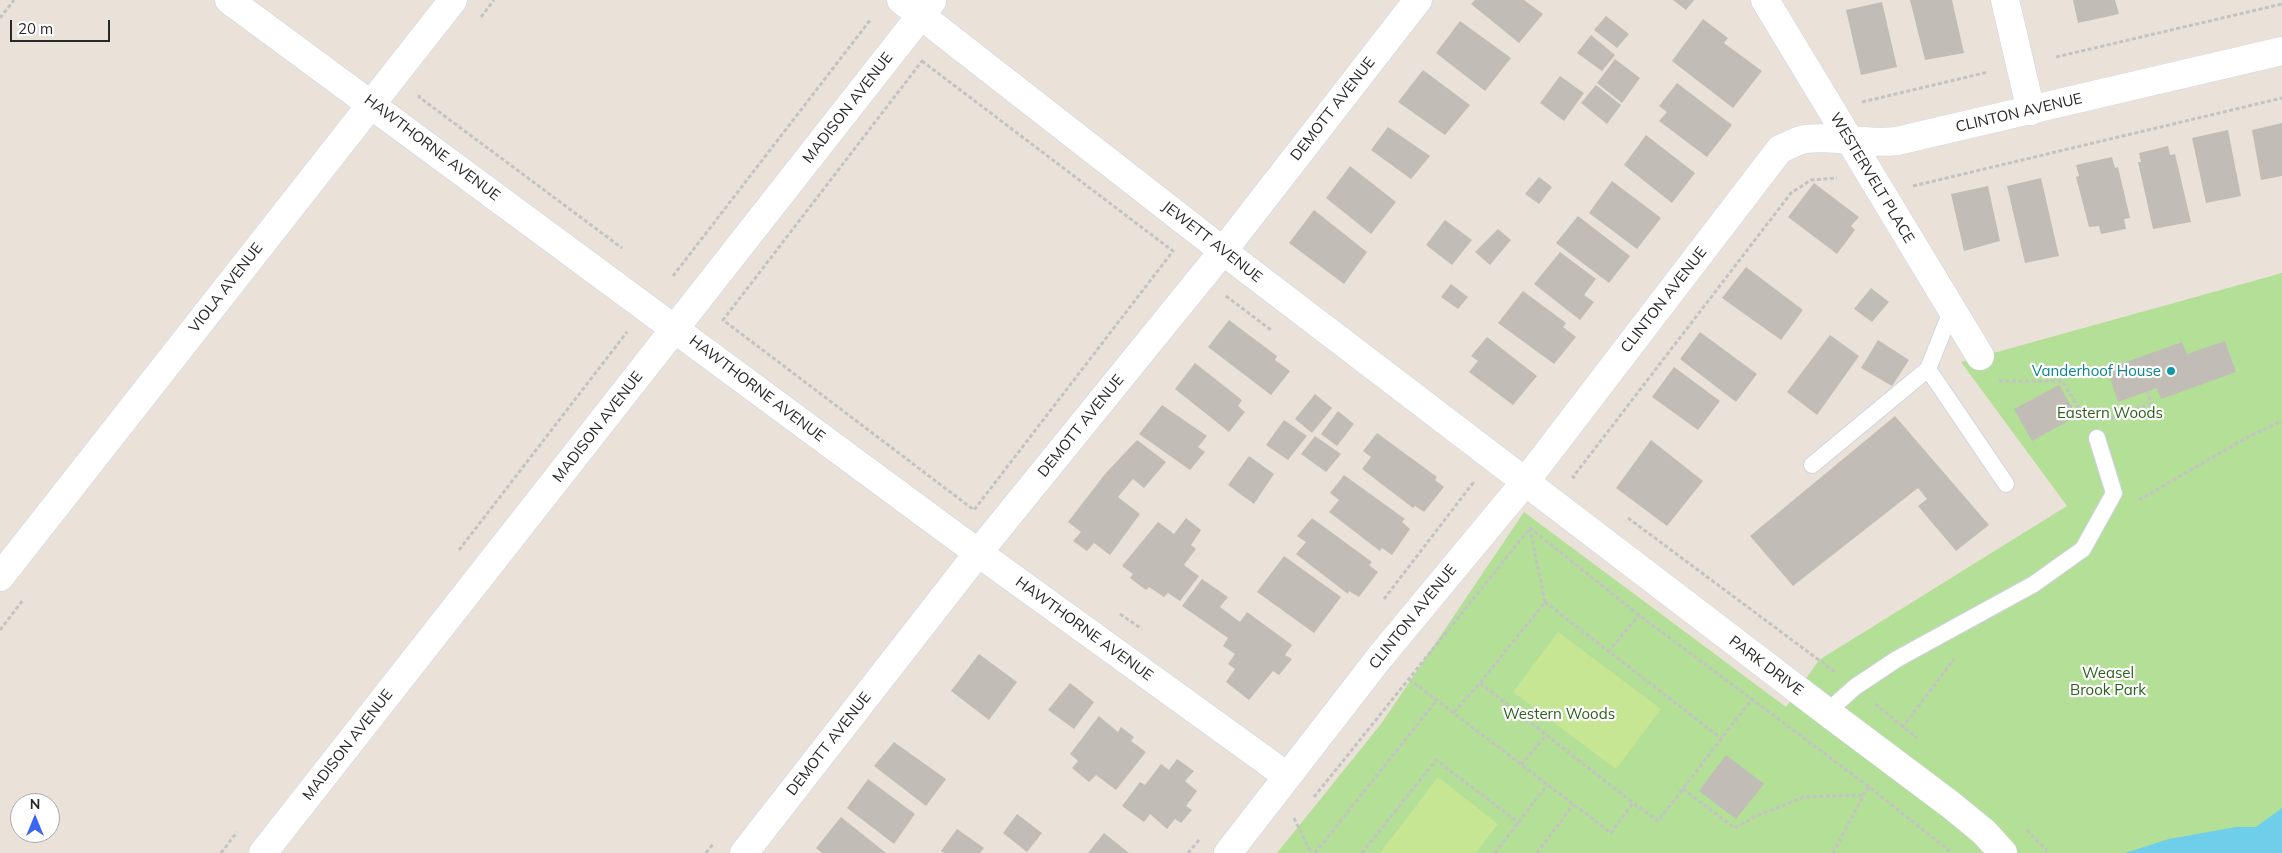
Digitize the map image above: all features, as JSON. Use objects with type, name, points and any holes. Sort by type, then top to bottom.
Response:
[{"type":"street","name":"HAWTHORNE AVENUE","points":[[229,0],[978,553],[1287,776]]},
{"type":"street","name":"VIOLA AVENUE","points":[[0,578],[370,103],[453,0]]},
{"type":"street","name":"DEMOTT AVENUE","points":[[744,853],[978,553],[1223,251],[1418,0]]},
{"type":"street","name":"WESTERVELT PLACE","points":[[1764,0],[1980,356]]},
{"type":"street","points":[[2005,0],[2031,111]]},
{"type":"street","name":"JEWETT AVENUE","points":[[919,5],[1223,251],[1525,482]]},
{"type":"street","name":"MADISON AVENUE","points":[[263,853],[675,329],[919,5]]},
{"type":"street","name":"CLINTON AVENUE","points":[[1228,853],[1380,657],[1525,482],[1780,149],[1804,139],[1827,138],[1875,144],[1897,141],[2282,51]]},
{"type":"street","name":"PARK DRIVE","points":[[1525,482],[1951,805],[1984,832],[2003,853]]},
{"type":"lane","points":[[1812,465],[1928,370],[1952,309]]},
{"type":"lane","points":[[1928,370],[2006,484]]},
{"type":"lane","points":[[1827,712],[1855,688],[1897,659],[2034,584],[2083,549],[2114,493],[2094,432]]},
{"type":"path","points":[[0,18],[14,0]]},
{"type":"path","points":[[476,22],[494,0]]},
{"type":"path","points":[[2056,57],[2282,4]]},
{"type":"path","points":[[668,283],[871,19]]},
{"type":"path","points":[[922,61],[1173,251],[974,510],[724,320],[922,61]]},
{"type":"path","points":[[1858,103],[1988,72]]},
{"type":"path","points":[[424,89],[419,97],[629,254]]},
{"type":"path","points":[[1904,188],[2282,98]]},
{"type":"path","points":[[1580,482],[1573,477],[1790,193],[1812,180],[1840,178]]},
{"type":"path","points":[[1224,294],[1278,336]]},
{"type":"path","points":[[458,550],[628,333],[620,327]]},
{"type":"path","points":[[1980,356],[1998,380],[2062,381],[2094,432],[2151,403],[2147,392]]},
{"type":"path","points":[[1384,600],[1473,483],[1466,477]]},
{"type":"path","points":[[1620,512],[1855,688],[1918,738]]},
{"type":"path","points":[[1530,528],[1545,602],[1722,739]]},
{"type":"path","points":[[1530,528],[1639,615],[1868,786],[1952,853]]},
{"type":"path","points":[[1308,805],[1530,528]]},
{"type":"path","points":[[0,630],[24,599]]},
{"type":"path","points":[[1454,712],[1480,683],[1545,602]]},
{"type":"path","points":[[1119,613],[1142,629]]},
{"type":"path","points":[[1608,652],[1639,615]]},
{"type":"path","points":[[1409,679],[1611,833],[1633,803]]},
{"type":"path","points":[[1480,683],[1658,821],[1752,698]]},
{"type":"path","points":[[1316,853],[1437,700]]},
{"type":"path","points":[[1521,765],[1546,735]]},
{"type":"path","points":[[1362,853],[1436,760],[1519,823]]},
{"type":"path","points":[[1495,853],[1547,785]]},
{"type":"path","points":[[1683,789],[1735,828],[1756,816],[1804,797],[1863,795]]},
{"type":"path","points":[[1537,853],[1573,804]]},
{"type":"path","points":[[1291,826],[1296,820]]},
{"type":"path","points":[[2023,826],[2049,853]]},
{"type":"path","points":[[220,853],[239,830]]},
{"type":"path","points":[[1303,834],[1311,853]]},
{"type":"path","points":[[706,853],[718,838]]},
{"type":"path","points":[[1188,853],[1200,838]]},
{"type":"green space","name":"Weasel Brook Park","points":[[2282,273],[2282,853],[1277,853],[1381,724],[1524,512],[1786,707],[1819,660],[2067,506],[1961,362]]},
{"type":"green space","name":"Western Woods","points":[[1558,632],[1661,709],[1616,769],[1513,692]]},
{"type":"green space","points":[[1438,777],[1498,824],[1476,853],[1380,853]]},
{"type":"water","points":[[2282,808],[2282,853],[2125,853],[2169,839],[2236,827],[2256,827]]},
{"type":"building","points":[[1475,0],[1524,0],[1543,14],[1519,43],[1471,4]]},
{"type":"building","points":[[1673,0],[1694,0],[1686,10]]},
{"type":"building","points":[[1910,0],[1952,0],[1964,53],[1925,60]]},
{"type":"building","points":[[2073,0],[2115,0],[2119,14],[2078,23]]},
{"type":"building","points":[[1882,2],[1897,67],[1861,75],[1846,10]]},
{"type":"building","points":[[1606,16],[1629,34],[1617,48],[1594,30]]},
{"type":"building","points":[[1703,19],[1728,38],[1724,43],[1762,71],[1733,108],[1672,61]]},
{"type":"building","points":[[1460,21],[1511,58],[1485,91],[1436,53]]},
{"type":"building","points":[[1591,35],[1615,55],[1602,71],[1577,53]]},
{"type":"building","points":[[1615,59],[1640,78],[1622,103],[1597,83]]},
{"type":"building","points":[[1423,70],[1470,105],[1445,135],[1398,102]]},
{"type":"building","points":[[1560,76],[1584,93],[1564,121],[1540,103]]},
{"type":"building","points":[[1677,83],[1732,125],[1707,157],[1659,121],[1667,112],[1659,106]]},
{"type":"building","points":[[1596,85],[1621,105],[1607,124],[1581,103]]},
{"type":"building","points":[[2282,123],[2282,176],[2261,180],[2252,130]]},
{"type":"building","points":[[1388,127],[1430,156],[1411,179],[1371,150]]},
{"type":"building","points":[[2228,130],[2241,196],[2206,203],[2192,138]]},
{"type":"building","points":[[1646,135],[1695,173],[1672,203],[1624,165]]},
{"type":"building","points":[[2168,146],[2170,155],[2175,154],[2191,222],[2153,229],[2138,162],[2141,162],[2139,153]]},
{"type":"building","points":[[2112,157],[2115,168],[2118,167],[2130,218],[2124,219],[2126,229],[2101,234],[2099,226],[2089,227],[2076,177],[2079,176],[2076,165]]},
{"type":"building","points":[[1350,166],[1396,202],[1371,234],[1326,198]]},
{"type":"building","points":[[1539,177],[1552,187],[1539,204],[1525,194]]},
{"type":"building","points":[[2041,178],[2059,256],[2025,263],[2007,186]]},
{"type":"building","points":[[1612,181],[1661,218],[1637,249],[1589,213]]},
{"type":"building","points":[[1814,183],[1859,217],[1851,226],[1855,230],[1837,254],[1788,217]]},
{"type":"building","points":[[1988,186],[2000,241],[1964,251],[1951,194]]},
{"type":"building","points":[[1314,210],[1367,252],[1344,284],[1289,243]]},
{"type":"building","points":[[1578,216],[1630,256],[1609,283],[1556,243]]},
{"type":"building","points":[[1445,220],[1472,240],[1452,265],[1426,245]]},
{"type":"building","points":[[1498,229],[1511,240],[1490,265],[1475,252]]},
{"type":"building","points":[[1560,252],[1596,279],[1584,295],[1594,302],[1580,320],[1534,284]]},
{"type":"building","points":[[1746,267],[1803,310],[1781,340],[1722,298]]},
{"type":"building","points":[[1451,284],[1468,297],[1458,309],[1441,297]]},
{"type":"building","points":[[1871,288],[1889,302],[1872,322],[1854,309]]},
{"type":"building","points":[[1523,291],[1566,323],[1563,327],[1576,337],[1554,364],[1498,323]]},
{"type":"building","points":[[1229,320],[1277,356],[1275,360],[1290,371],[1271,395],[1208,347]]},
{"type":"building","points":[[1700,332],[1757,374],[1736,402],[1680,359]]},
{"type":"building","points":[[1830,335],[1859,356],[1817,415],[1787,392]]},
{"type":"building","points":[[1487,337],[1537,376],[1513,405],[1469,372],[1478,361],[1471,356]]},
{"type":"building","points":[[1878,340],[1909,360],[1892,386],[1861,368]]},
{"type":"building","name":"Vanderhoof House","points":[[2225,341],[2236,372],[2161,399],[2157,388],[2118,402],[2107,369],[2182,342],[2187,354]]},
{"type":"building","points":[[1195,363],[1242,400],[1238,406],[1245,412],[1229,432],[1175,389]]},
{"type":"building","points":[[1674,367],[1720,401],[1698,430],[1652,397]]},
{"type":"building","points":[[2059,385],[2077,416],[2032,441],[2014,409]]},
{"type":"building","points":[[1315,394],[1332,408],[1312,433],[1295,419]]},
{"type":"building","points":[[1162,405],[1207,436],[1198,447],[1205,452],[1190,470],[1139,434]]},
{"type":"building","points":[[1338,411],[1354,424],[1337,446],[1321,434]]},
{"type":"building","points":[[1895,416],[1989,525],[1956,551],[1918,506],[1927,499],[1918,488],[1793,586],[1750,536]]},
{"type":"building","points":[[1284,420],[1307,436],[1288,460],[1266,445]]},
{"type":"building","points":[[1377,433],[1437,477],[1435,480],[1444,487],[1424,512],[1415,506],[1413,508],[1362,469],[1371,457],[1363,451]]},
{"type":"building","points":[[1315,436],[1341,454],[1326,472],[1301,454]]},
{"type":"building","points":[[1137,440],[1166,462],[1144,488],[1133,479],[1118,497],[1140,514],[1110,555],[1094,543],[1087,551],[1073,541],[1081,532],[1068,522],[1105,474]]},
{"type":"building","points":[[1651,440],[1703,481],[1667,526],[1616,488]]},
{"type":"building","points":[[1249,456],[1274,474],[1254,504],[1228,485]]},
{"type":"building","points":[[1344,475],[1405,519],[1402,522],[1410,529],[1392,555],[1382,548],[1380,551],[1329,512],[1339,500],[1330,493]]},
{"type":"building","points":[[1186,518],[1201,530],[1191,545],[1196,549],[1184,565],[1199,576],[1180,601],[1168,593],[1164,597],[1149,587],[1146,590],[1130,578],[1133,574],[1122,566],[1158,522],[1174,534]]},
{"type":"building","points":[[1312,518],[1372,562],[1369,565],[1378,572],[1359,597],[1349,591],[1348,594],[1296,554],[1306,542],[1297,536]]},
{"type":"building","points":[[1284,556],[1341,597],[1314,633],[1257,592]]},
{"type":"building","points":[[1202,579],[1228,597],[1220,607],[1240,622],[1247,612],[1292,645],[1285,655],[1292,659],[1279,675],[1273,671],[1249,700],[1226,682],[1235,669],[1228,664],[1235,654],[1223,646],[1228,638],[1182,606]]},
{"type":"building","points":[[979,654],[1017,682],[989,720],[951,691]]},
{"type":"building","points":[[1070,683],[1094,702],[1074,729],[1048,710]]},
{"type":"building","points":[[1099,716],[1118,732],[1121,727],[1134,737],[1131,741],[1146,752],[1116,790],[1096,775],[1089,782],[1072,768],[1078,761],[1070,754]]},
{"type":"building","points":[[894,742],[946,779],[926,806],[874,766]]},
{"type":"building","points":[[1726,755],[1764,784],[1736,819],[1699,791]]},
{"type":"building","points":[[1177,759],[1194,771],[1185,781],[1197,791],[1186,806],[1192,810],[1181,823],[1175,819],[1167,829],[1150,814],[1144,822],[1122,806],[1140,782],[1145,785],[1161,764],[1169,770]]},
{"type":"building","points":[[868,779],[915,814],[894,844],[847,808]]},
{"type":"building","points":[[1017,814],[1042,833],[1027,852],[1003,833]]},
{"type":"building","points":[[841,817],[886,853],[822,853],[816,848]]},
{"type":"building","points":[[957,829],[984,848],[980,853],[944,853],[941,851]]},
{"type":"building","points":[[1104,833],[1129,853],[1088,853]]},
{"type":"place","name":"Vanderhoof House","points":[[2171,371]]},
{"type":"park label","name":"Eastern Woods","points":[[2110,413]]}]
